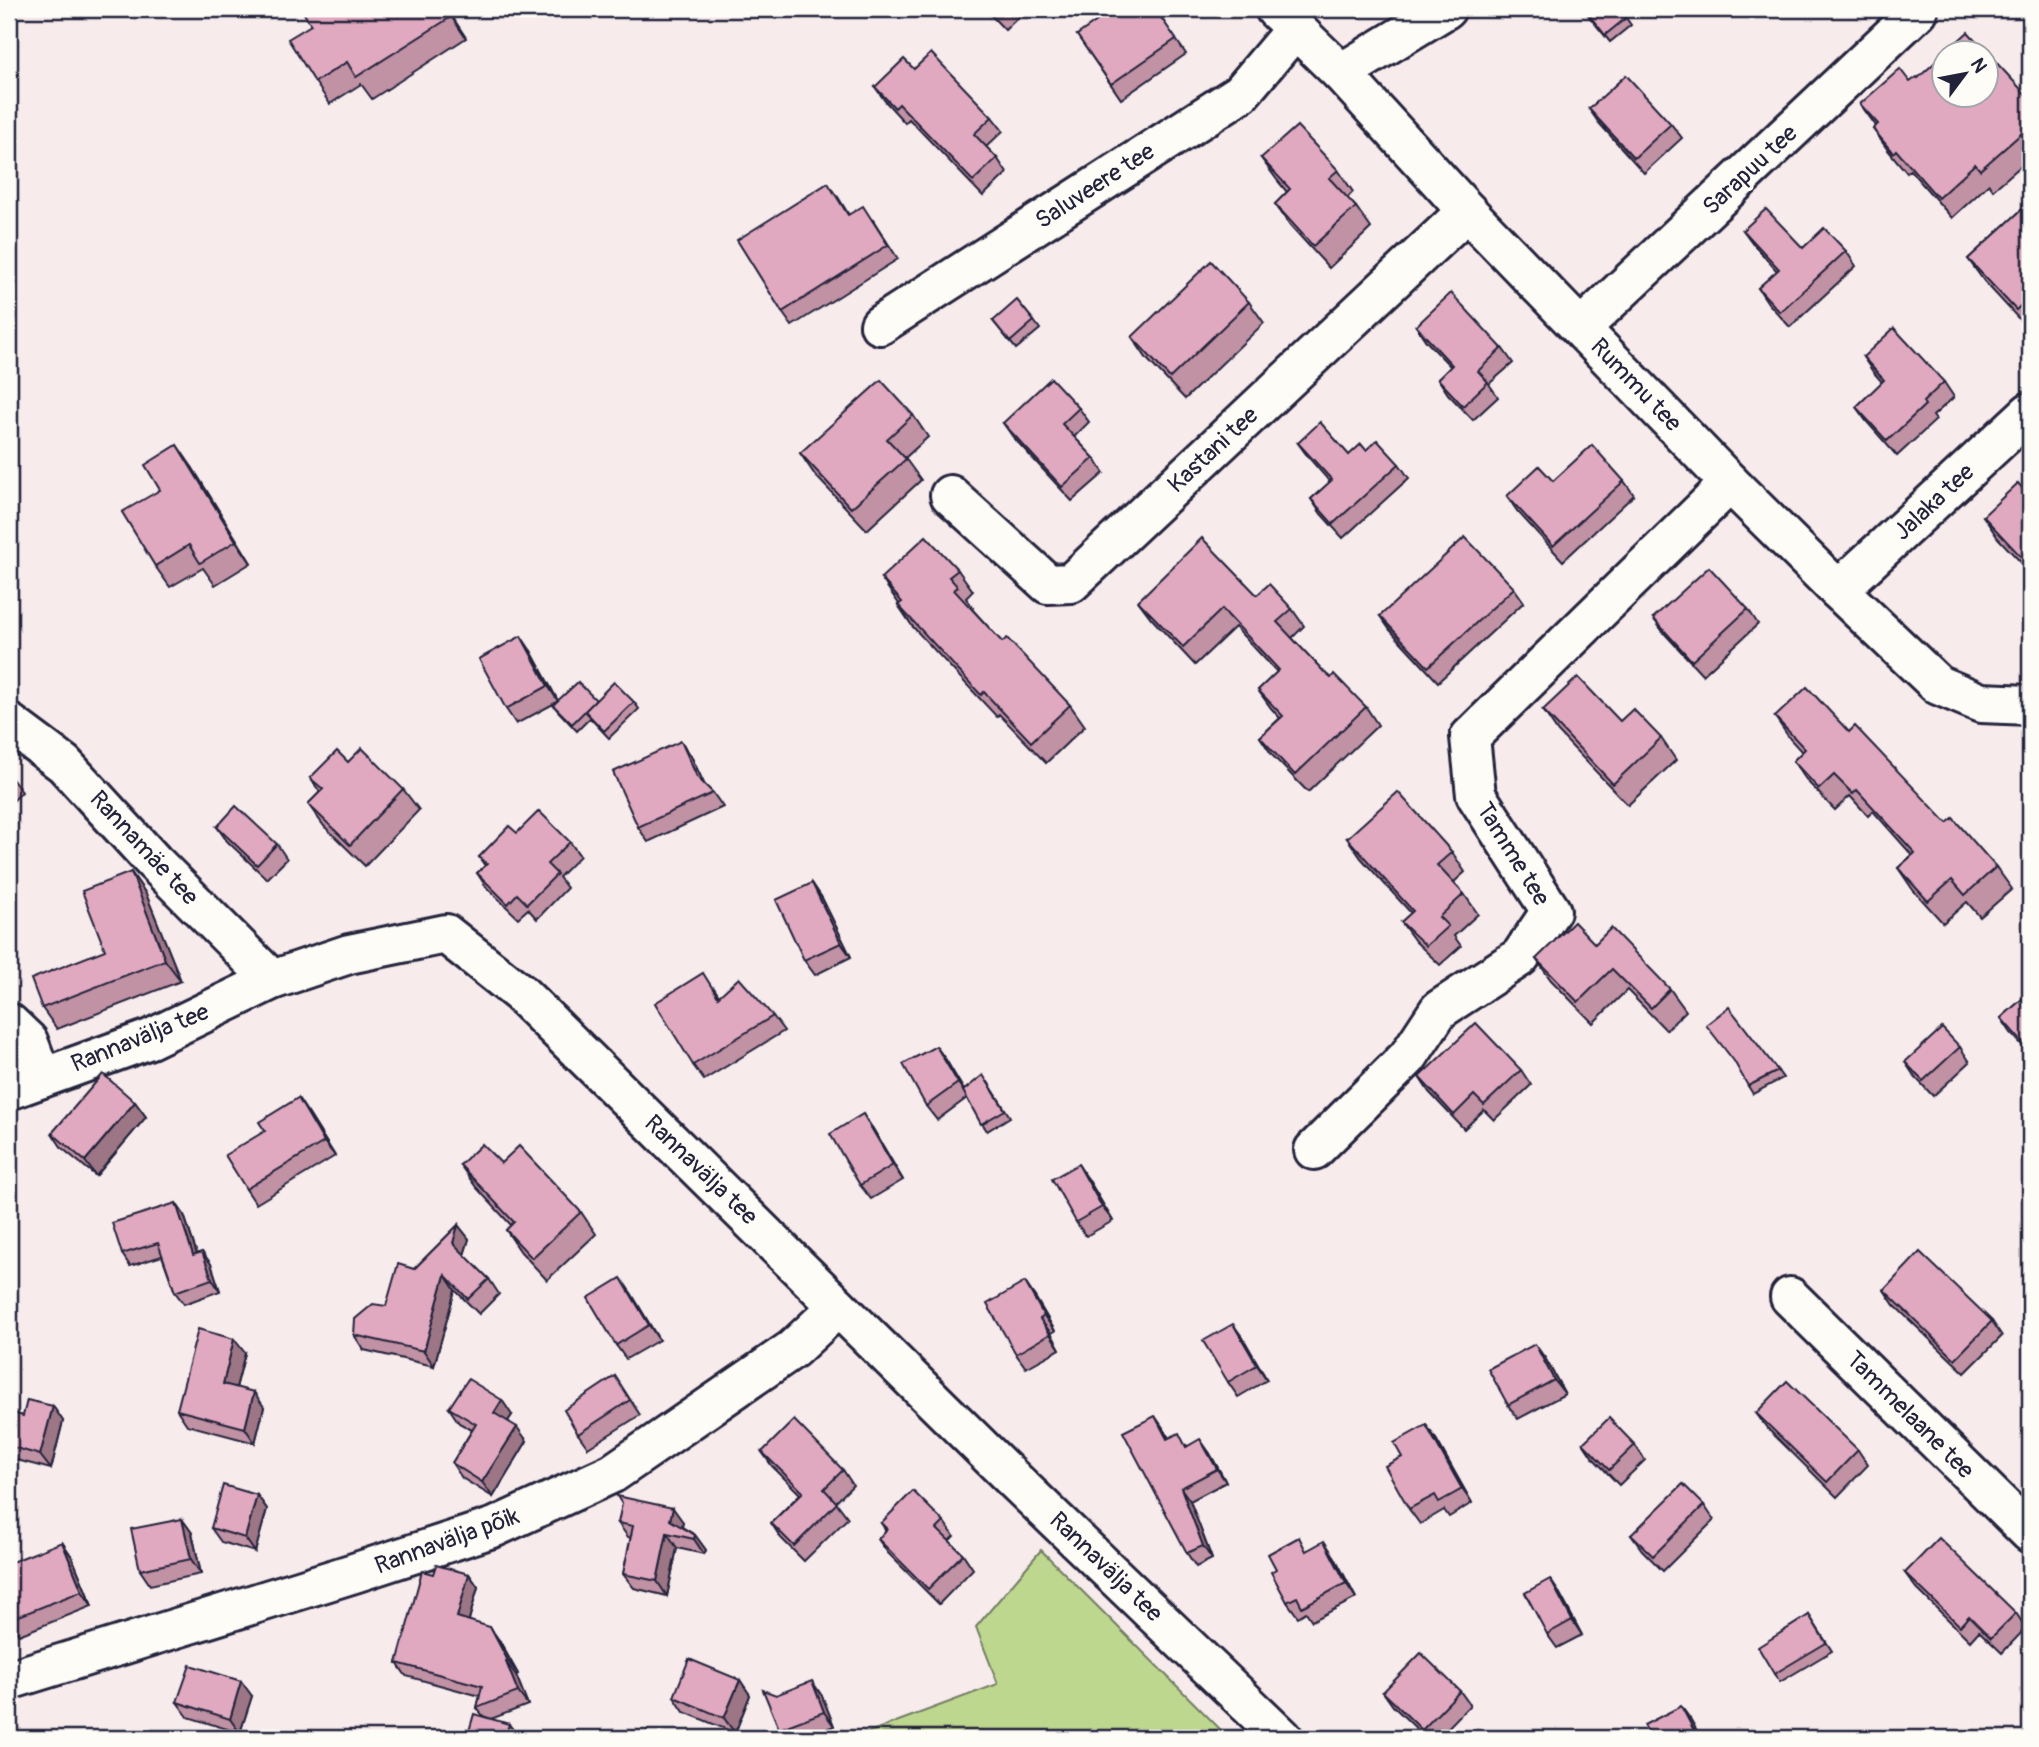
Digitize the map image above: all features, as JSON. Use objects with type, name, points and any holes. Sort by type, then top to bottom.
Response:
[{"type":"street","points":[[1341,73],[1446,9]]},
{"type":"street","name":"Sarapuu tee","points":[[1581,328],[1918,11]]},
{"type":"street","name":"Rummu tee","points":[[1285,19],[1341,73],[1467,211],[1730,483],[1938,685],[1981,703],[2030,705]]},
{"type":"street","name":"Saluveere tee","points":[[880,325],[1241,93],[1285,19]]},
{"type":"street","name":"Kastani tee","points":[[950,495],[1048,584],[1071,583],[1467,211]]},
{"type":"street","name":"Jalaka tee","points":[[1838,590],[2030,412]]},
{"type":"street","name":"Tamme tee","points":[[1314,1150],[1408,1057],[1439,1010],[1520,957],[1551,911],[1476,795],[1470,737],[1730,483]]},
{"type":"street","name":"Rannamäe tee","points":[[9,723],[64,764],[154,862],[272,980]]},
{"type":"street","name":"Rannavälja tee","points":[[26,1084],[150,1039],[272,980],[349,954],[446,934],[520,993],[838,1307],[1283,1738]]},
{"type":"street","points":[[9,1023],[27,1041],[26,1084]]},
{"type":"street","name":"Tammelaane tee","points":[[1790,1297],[2030,1534]]},
{"type":"street","name":"Rannavälja põik","points":[[9,1680],[495,1527],[613,1473],[793,1349],[838,1307]]},
{"type":"green space","points":[[1041,1550],[1229,1738],[853,1738],[998,1684],[976,1627]]},
{"type":"building","points":[[309,9],[446,9],[451,17],[356,77],[347,62],[315,82],[288,39],[311,25],[303,12]]},
{"type":"building","points":[[1114,9],[1155,9],[1176,39],[1111,84],[1077,35]]},
{"type":"building","points":[[1584,9],[1618,9],[1626,18],[1605,35]]},
{"type":"building","points":[[1968,32],[1974,38],[1961,38]]},
{"type":"building","points":[[931,53],[992,117],[974,134],[997,158],[973,181],[899,104],[895,108],[875,87],[904,59],[914,69]]},
{"type":"building","points":[[1930,67],[1930,108],[2000,108],[2000,67],[2030,99],[2030,126],[1980,170],[1975,164],[1938,198],[1896,150],[1893,153],[1873,129],[1878,124],[1860,104],[1900,69],[1910,82]]},
{"type":"building","points":[[1626,75],[1671,124],[1634,158],[1589,109]]},
{"type":"building","points":[[1297,126],[1338,170],[1329,178],[1356,207],[1313,246],[1275,204],[1290,189],[1261,158]]},
{"type":"building","points":[[828,183],[848,215],[863,206],[888,245],[782,312],[737,240]]},
{"type":"building","points":[[2030,202],[2030,297],[2016,310],[1968,259]]},
{"type":"building","points":[[1766,209],[1803,248],[1824,228],[1846,251],[1780,312],[1758,288],[1779,269],[1743,230]]},
{"type":"building","points":[[1211,261],[1249,302],[1170,378],[1132,337]]},
{"type":"building","points":[[1451,293],[1502,348],[1478,371],[1488,382],[1463,406],[1438,379],[1452,365],[1416,326]]},
{"type":"building","points":[[1017,300],[1034,321],[1010,342],[993,321]]},
{"type":"building","points":[[1894,328],[1944,382],[1923,402],[1925,405],[1887,441],[1856,407],[1884,380],[1863,357]]},
{"type":"building","points":[[1051,378],[1079,408],[1062,424],[1094,458],[1062,487],[1003,423]]},
{"type":"building","points":[[881,380],[913,415],[887,439],[906,459],[851,508],[800,453]]},
{"type":"building","points":[[1320,422],[1349,455],[1361,444],[1366,450],[1377,440],[1399,464],[1333,524],[1311,499],[1332,480],[1298,443]]},
{"type":"building","points":[[177,445],[236,541],[200,563],[189,545],[155,566],[122,512],[160,490],[145,465]]},
{"type":"building","points":[[1592,445],[1624,481],[1553,546],[1507,496],[1539,466],[1553,481]]},
{"type":"building","points":[[2018,483],[2030,497],[2030,559],[2027,563],[1983,516]]},
{"type":"building","points":[[926,536],[958,570],[949,577],[958,587],[954,590],[1002,642],[1007,638],[1070,705],[1031,742],[984,692],[981,695],[898,605],[902,602],[881,578]]},
{"type":"building","points":[[1465,537],[1514,588],[1428,667],[1380,616]]},
{"type":"building","points":[[1202,538],[1257,595],[1269,584],[1292,609],[1277,622],[1326,674],[1331,678],[1334,674],[1366,707],[1295,775],[1260,737],[1283,716],[1258,690],[1279,670],[1222,609],[1183,647],[1138,601]]},
{"type":"building","points":[[1709,567],[1748,609],[1692,661],[1653,618]]},
{"type":"building","points":[[521,636],[548,686],[506,709],[479,659]]},
{"type":"building","points":[[1578,677],[1620,721],[1633,709],[1661,738],[1613,784],[1543,710]]},
{"type":"building","points":[[578,682],[596,700],[572,724],[553,705]]},
{"type":"building","points":[[614,682],[634,702],[604,731],[585,711]]},
{"type":"building","points":[[1807,687],[1849,732],[1855,726],[1947,823],[1953,818],[1996,867],[1965,895],[1952,880],[1928,901],[1898,868],[1915,853],[1857,790],[1853,794],[1834,775],[1819,789],[1793,761],[1805,749],[1775,717]]},
{"type":"building","points":[[681,741],[697,777],[713,793],[638,827],[613,772]]},
{"type":"building","points":[[362,748],[403,789],[350,845],[308,804],[323,789],[310,778],[337,751],[348,762]]},
{"type":"building","points":[[1398,792],[1452,852],[1437,865],[1464,894],[1439,917],[1448,926],[1426,946],[1401,922],[1413,911],[1347,838]]},
{"type":"building","points":[[236,806],[277,844],[257,865],[217,827]]},
{"type":"building","points":[[539,811],[570,842],[547,864],[557,874],[527,904],[517,894],[508,904],[477,873],[487,864],[479,857],[509,826],[517,833]]},
{"type":"building","points":[[131,872],[165,960],[42,1008],[31,979],[105,950],[82,891]]},
{"type":"building","points":[[812,883],[841,943],[804,960],[776,900]]},
{"type":"building","points":[[1574,922],[1595,944],[1611,928],[1670,989],[1651,1008],[1612,969],[1578,1002],[1536,959]]},
{"type":"building","points":[[703,973],[718,997],[739,978],[773,1016],[693,1065],[655,1003]]},
{"type":"building","points":[[2030,992],[2030,1051],[2001,1018]]},
{"type":"building","points":[[1729,1007],[1778,1071],[1748,1086],[1734,1061],[1706,1025]]},
{"type":"building","points":[[1476,1023],[1521,1070],[1484,1105],[1474,1095],[1454,1115],[1419,1077]]},
{"type":"building","points":[[1942,1028],[1960,1047],[1923,1081],[1905,1062]]},
{"type":"building","points":[[936,1046],[958,1083],[926,1106],[903,1064]]},
{"type":"building","points":[[103,1074],[135,1102],[85,1161],[52,1133]]},
{"type":"building","points":[[983,1075],[1005,1110],[981,1124],[963,1091]]},
{"type":"building","points":[[298,1098],[324,1142],[246,1189],[225,1155],[265,1131],[259,1122]]},
{"type":"building","points":[[863,1114],[893,1165],[860,1185],[830,1134]]},
{"type":"building","points":[[482,1144],[501,1163],[519,1146],[581,1212],[532,1258],[506,1230],[514,1222],[460,1165]]},
{"type":"building","points":[[1078,1164],[1102,1207],[1076,1222],[1052,1179]]},
{"type":"building","points":[[176,1203],[193,1255],[202,1252],[212,1279],[175,1292],[158,1243],[122,1254],[112,1223]]},
{"type":"building","points":[[458,1225],[453,1243],[489,1279],[468,1299],[445,1275],[424,1351],[354,1335],[355,1319],[373,1304],[386,1306],[398,1264],[414,1269]]},
{"type":"building","points":[[1920,1252],[1992,1321],[1955,1359],[1884,1290]]},
{"type":"building","points":[[621,1278],[649,1325],[616,1345],[588,1298]]},
{"type":"building","points":[[1025,1282],[1044,1316],[1040,1319],[1050,1334],[1016,1354],[987,1304]]},
{"type":"building","points":[[1233,1324],[1257,1365],[1228,1382],[1203,1341]]},
{"type":"building","points":[[198,1329],[234,1339],[223,1384],[254,1392],[245,1428],[177,1410]]},
{"type":"building","points":[[1535,1344],[1554,1380],[1508,1405],[1488,1369]]},
{"type":"building","points":[[615,1376],[630,1400],[578,1434],[564,1410]]},
{"type":"building","points":[[468,1379],[502,1400],[494,1413],[517,1427],[482,1482],[452,1463],[476,1424],[449,1408]]},
{"type":"building","points":[[1787,1381],[1858,1450],[1827,1482],[1756,1413]]},
{"type":"building","points":[[27,1400],[53,1406],[40,1455],[9,1446],[9,1412],[23,1416]]},
{"type":"building","points":[[1155,1416],[1167,1439],[1179,1433],[1186,1447],[1200,1439],[1217,1469],[1181,1488],[1203,1546],[1187,1553],[1123,1432]]},
{"type":"building","points":[[1609,1418],[1635,1445],[1609,1470],[1583,1443]]},
{"type":"building","points":[[794,1420],[843,1470],[824,1489],[837,1503],[794,1546],[771,1523],[803,1492],[762,1452]]},
{"type":"building","points":[[1426,1425],[1462,1489],[1439,1502],[1435,1495],[1409,1509],[1385,1466],[1402,1457],[1394,1443]]},
{"type":"building","points":[[1683,1484],[1704,1505],[1653,1556],[1631,1535]]},
{"type":"building","points":[[223,1485],[257,1495],[245,1538],[211,1528]]},
{"type":"building","points":[[913,1491],[944,1522],[937,1529],[963,1554],[928,1589],[878,1539],[887,1529],[881,1523]]},
{"type":"building","points":[[617,1496],[673,1508],[670,1520],[695,1535],[694,1539],[667,1533],[657,1581],[623,1574],[633,1526],[618,1523],[622,1504]]},
{"type":"building","points":[[182,1519],[191,1559],[140,1570],[131,1529]]},
{"type":"building","points":[[1299,1537],[1306,1551],[1324,1541],[1346,1583],[1302,1607],[1297,1597],[1287,1602],[1271,1572],[1276,1569],[1268,1554]]},
{"type":"building","points":[[1939,1538],[2016,1613],[1991,1638],[1969,1616],[1960,1626],[1905,1573]]},
{"type":"building","points":[[62,1542],[82,1591],[9,1620],[9,1563]]},
{"type":"building","points":[[436,1565],[469,1574],[457,1617],[490,1627],[508,1661],[506,1662],[518,1692],[477,1708],[482,1686],[397,1663],[422,1571],[433,1574]]},
{"type":"building","points":[[1550,1579],[1572,1620],[1547,1634],[1525,1593]]},
{"type":"building","points":[[1809,1615],[1826,1643],[1774,1674],[1758,1647]]},
{"type":"building","points":[[1421,1653],[1460,1691],[1422,1730],[1383,1692]]},
{"type":"building","points":[[689,1659],[740,1680],[724,1718],[674,1697]]},
{"type":"building","points":[[190,1665],[241,1681],[230,1719],[177,1702]]},
{"type":"building","points":[[812,1681],[824,1712],[779,1729],[763,1690],[776,1695]]},
{"type":"building","points":[[1681,1706],[1698,1738],[1651,1738],[1644,1725]]},
{"type":"building","points":[[474,1714],[509,1724],[505,1738],[467,1738]]}]
